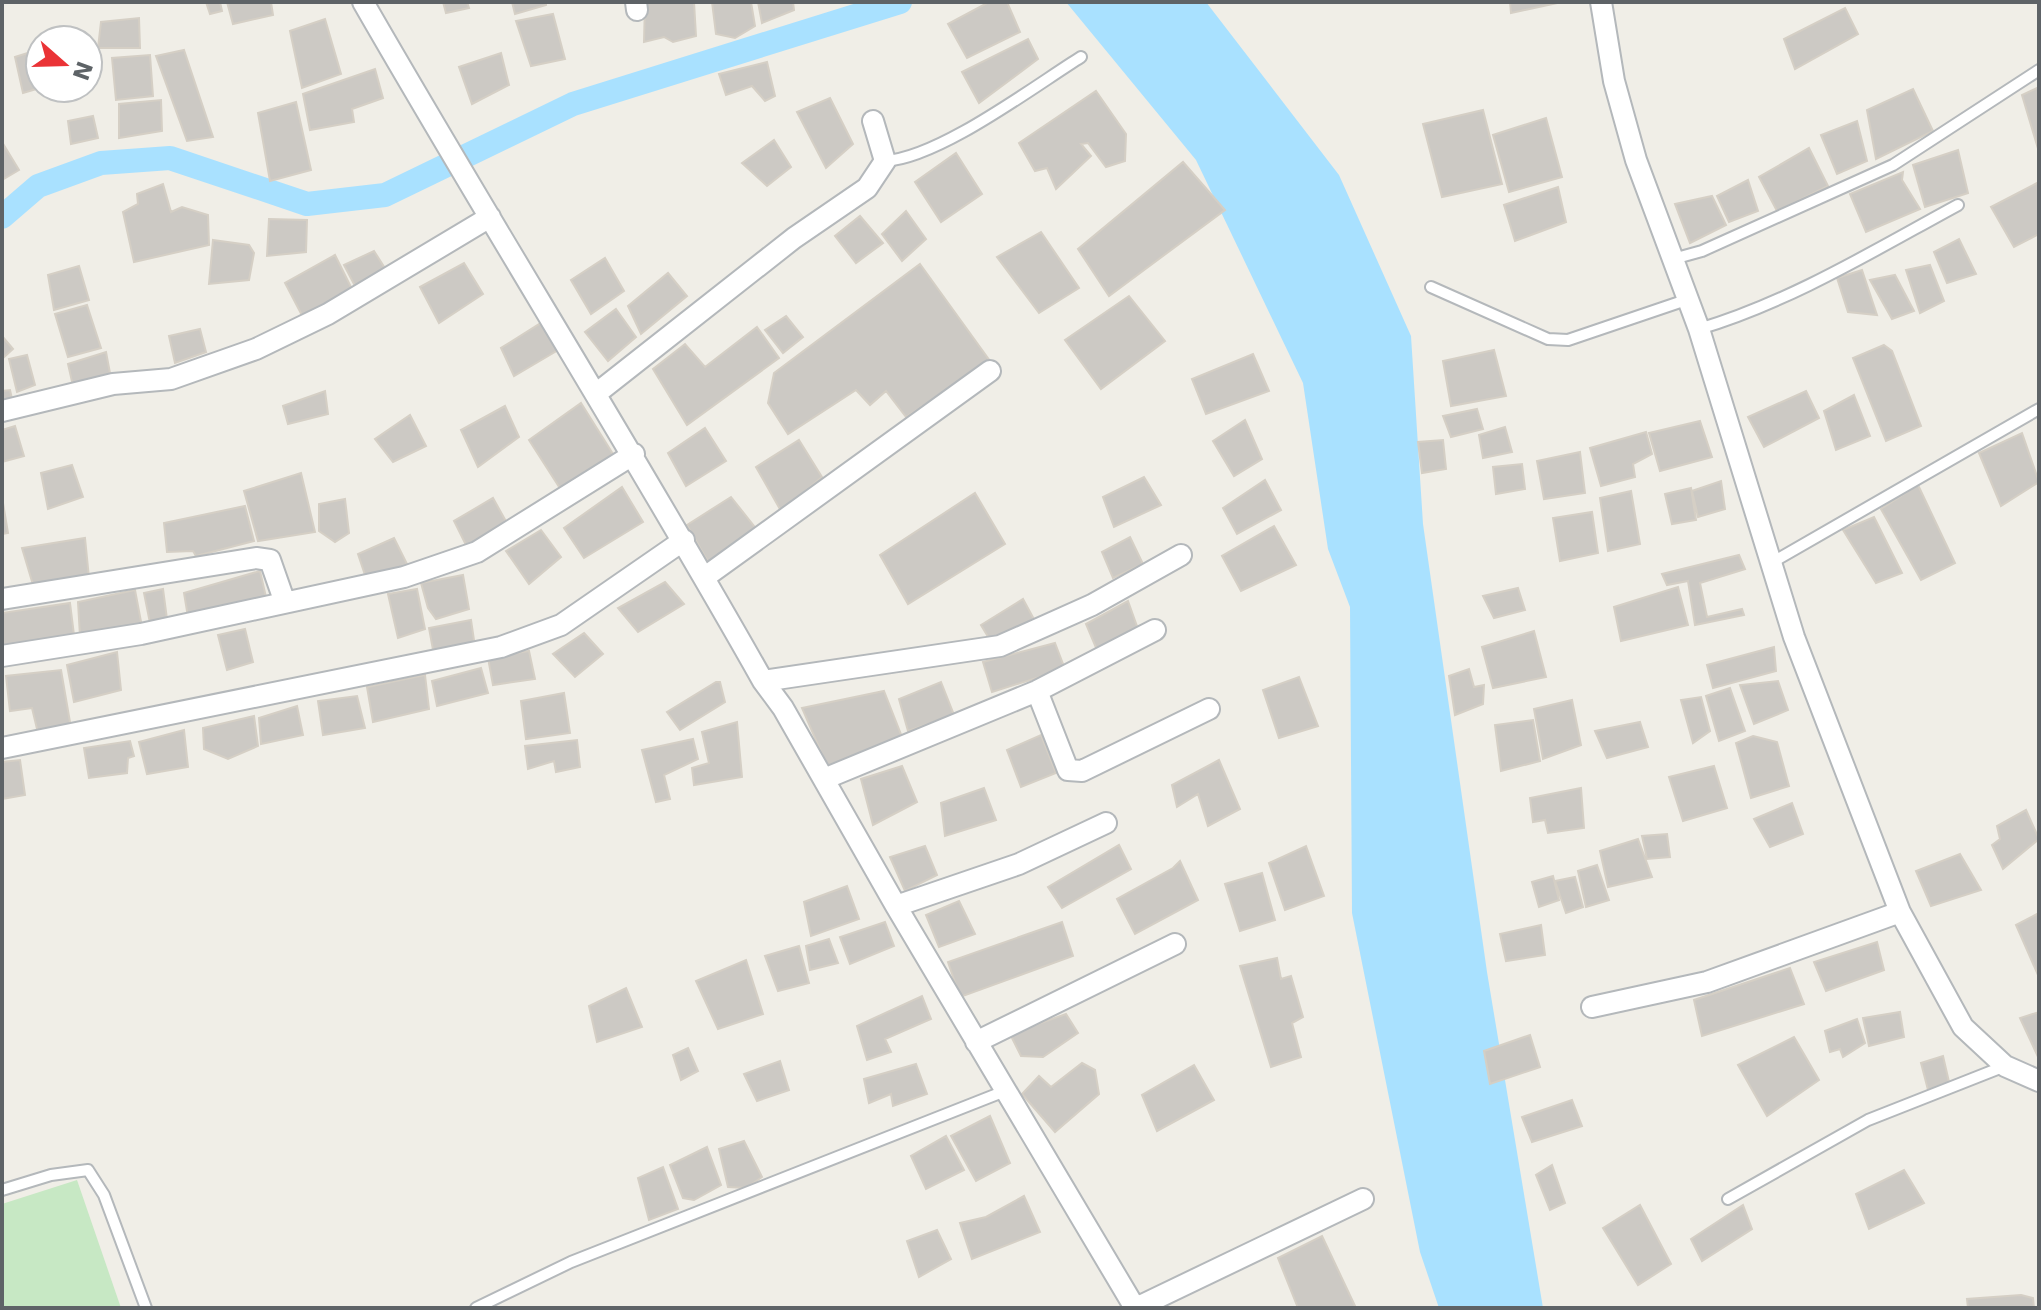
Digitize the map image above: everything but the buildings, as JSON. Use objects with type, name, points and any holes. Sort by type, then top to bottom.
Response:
[{"type":"street","points":[[363,2],[433,124],[634,454],[763,681],[783,708],[896,906],[1135,1308],[1363,1199]]},
{"type":"street","points":[[1601,2],[1614,81],[1636,160],[1699,329],[1794,637],[1900,912],[1963,1027],[2005,1066],[2039,1081]]},
{"type":"street","points":[[597,393],[794,238],[867,188],[885,161],[873,121]]},
{"type":"street","points":[[2,411],[113,384],[171,379],[256,349],[328,314],[488,214]]},
{"type":"street","points":[[705,577],[990,371]]},
{"type":"street","points":[[2,656],[141,634],[284,600],[404,577],[477,552],[634,454]]},
{"type":"street","points":[[2,748],[501,647],[561,625],[684,540]]},
{"type":"street","points":[[763,681],[1000,646],[1092,605],[1181,555]]},
{"type":"street","points":[[2,599],[256,558],[270,560],[284,600]]},
{"type":"street","points":[[824,779],[1037,691],[1155,630]]},
{"type":"street","points":[[1037,691],[1068,770],[1082,771],[1209,709]]},
{"type":"street","points":[[896,906],[1019,864],[1106,823]]},
{"type":"street","points":[[1592,1007],[1707,982],[1900,912]]},
{"type":"street","points":[[976,1042],[1175,944]]},
{"type":"lane","points":[[885,161],[904,160],[976,123],[1081,57]]},
{"type":"lane","points":[[1672,260],[1702,251],[1893,165],[2039,70]]},
{"type":"lane","points":[[1699,329],[1731,320],[1853,262],[1958,205]]},
{"type":"lane","points":[[1431,287],[1526,331],[1568,340],[1686,300]]},
{"type":"lane","points":[[1771,563],[2039,409]]},
{"type":"lane","points":[[1728,1199],[1868,1120],[2005,1066]]},
{"type":"lane","points":[[476,1308],[571,1262],[1005,1091]]},
{"type":"lane","points":[[2,1190],[51,1175],[88,1170],[104,1195],[146,1308]]},
{"type":"green space","points":[[77,1180],[121,1308],[2,1308],[2,1204]]},
{"type":"water","points":[[1066,2],[1206,2],[1339,175],[1411,336],[1423,524],[1487,972],[1543,1308],[1439,1308],[1420,1252],[1352,913],[1350,607],[1328,549],[1303,383],[1196,160]]},
{"type":"waterway","points":[[2,217],[38,186],[101,163],[170,158],[307,204],[385,195],[573,104],[900,2]]}]
